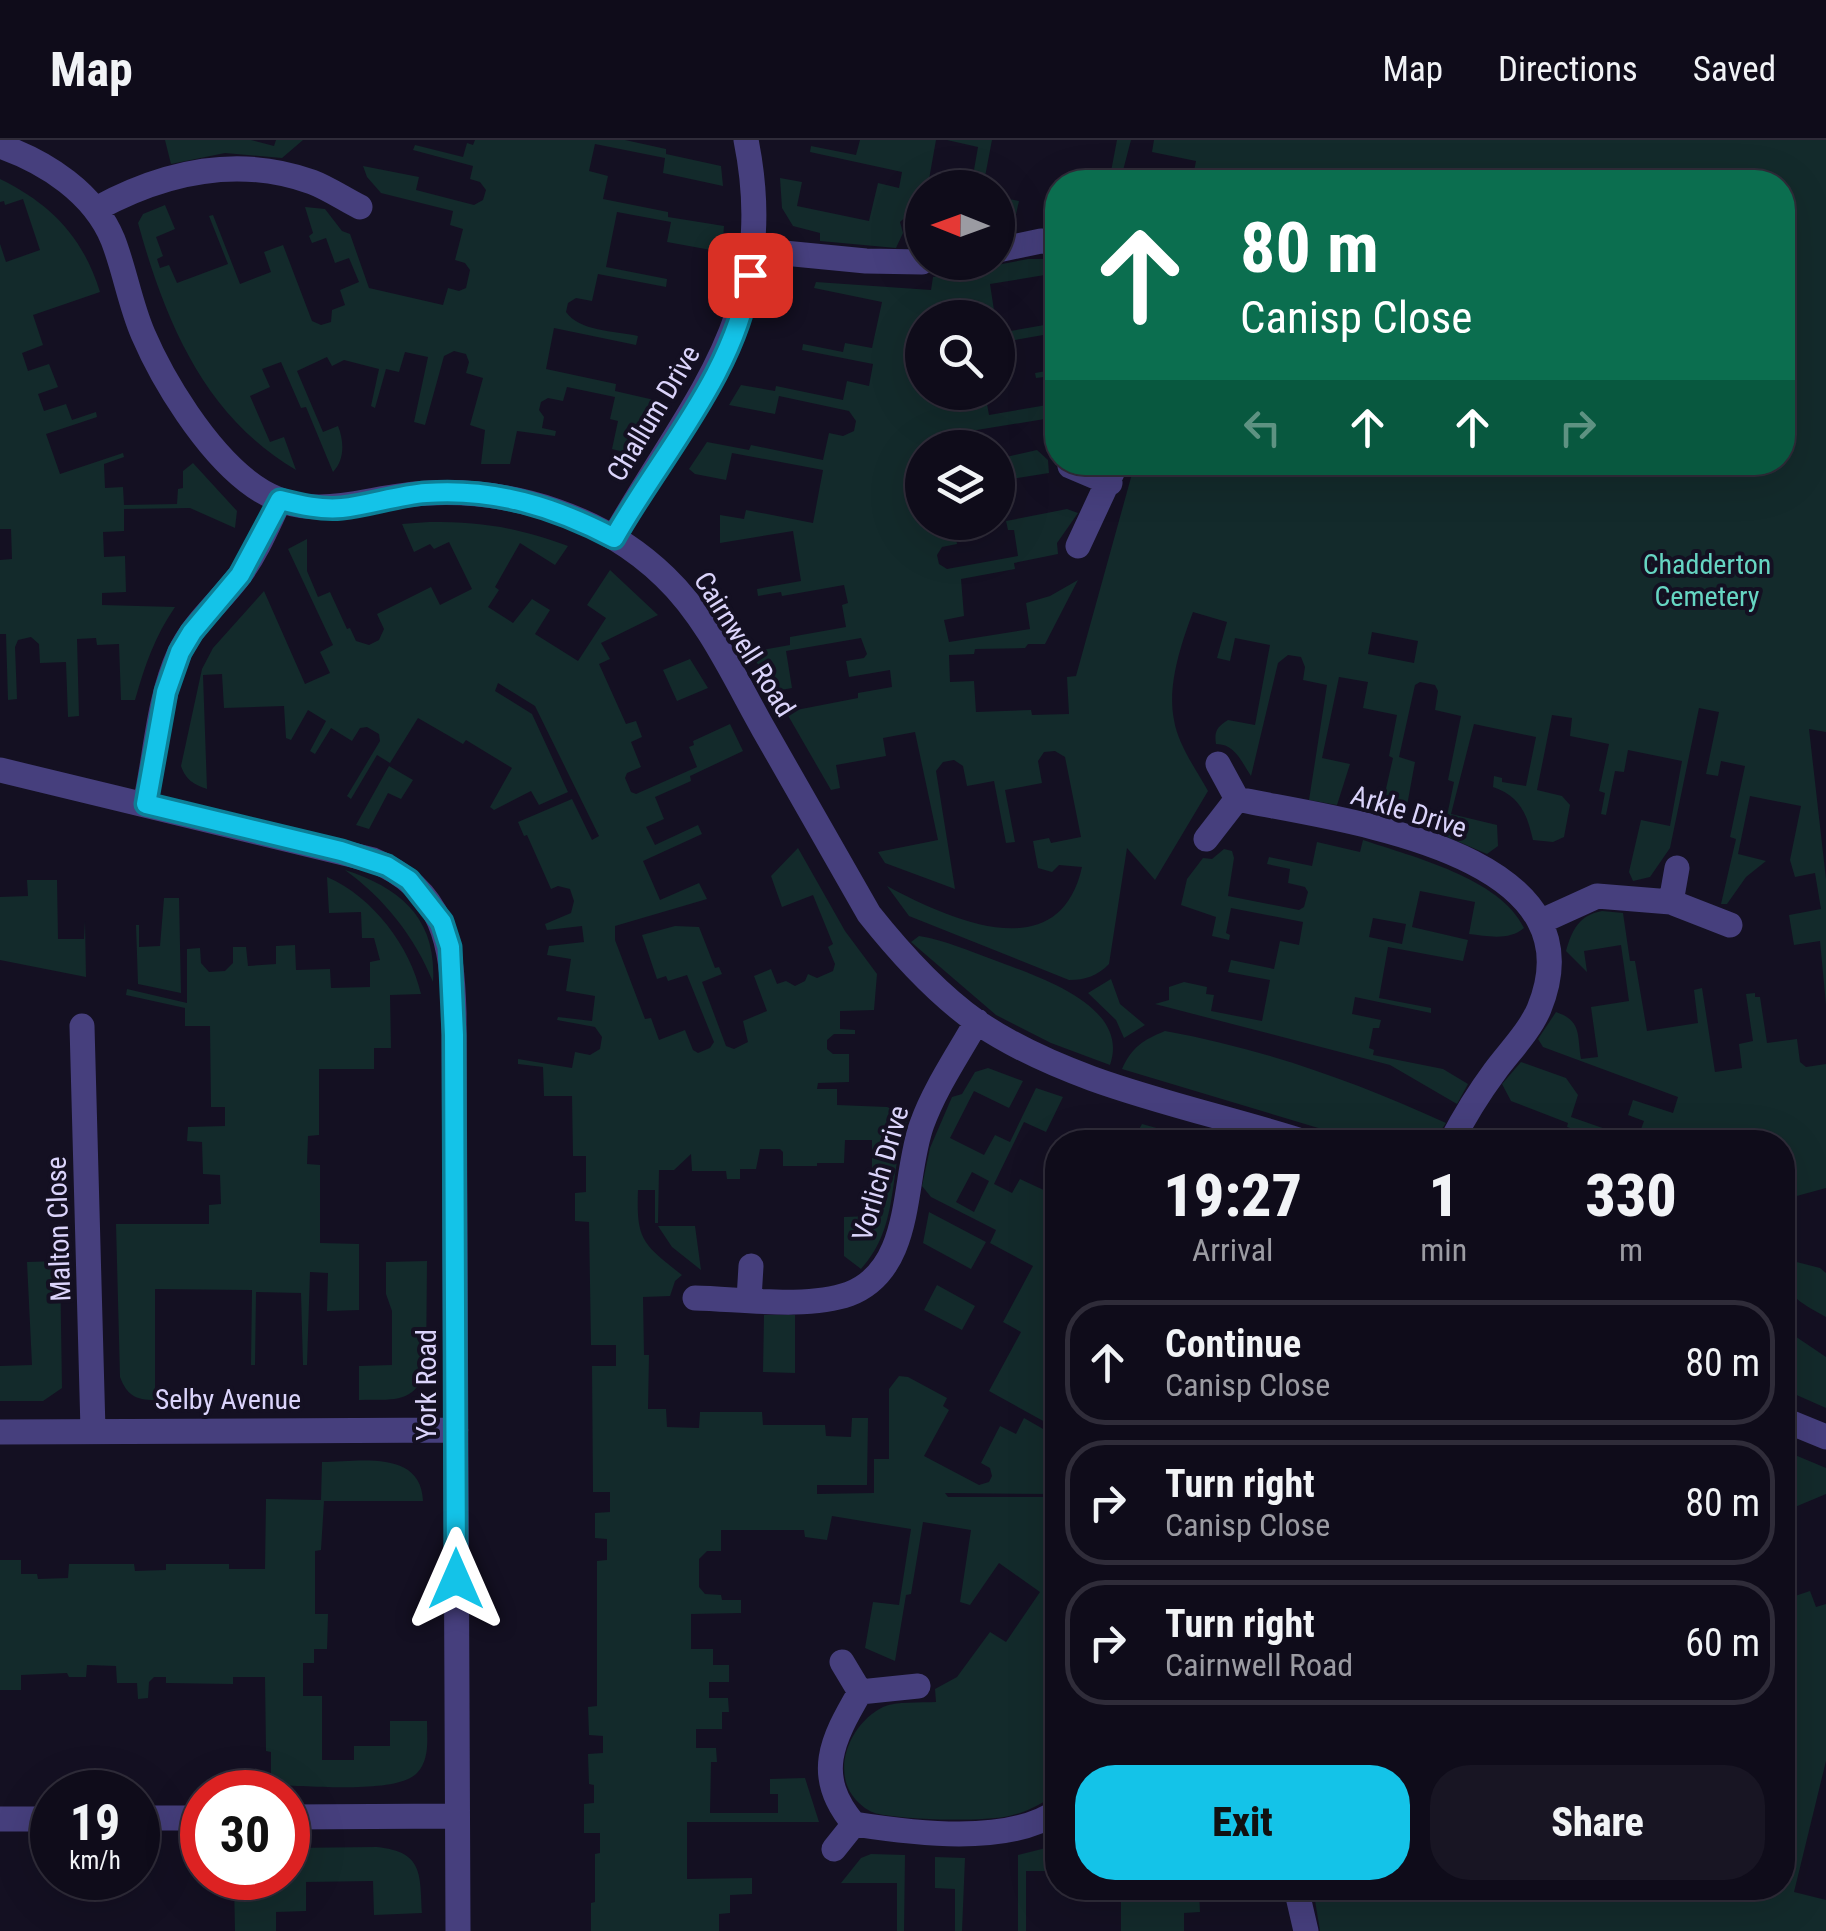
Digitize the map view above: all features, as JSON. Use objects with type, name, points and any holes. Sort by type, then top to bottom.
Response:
[{"type":"street","name":"Challum Drive","points":[[614,538],[728,345],[749,281],[754,250],[754,195],[746,140]]},
{"type":"street","name":"Cairnwell Road","points":[[0,146],[34,159],[96,209],[112,239],[142,331],[161,372],[226,461],[249,483],[280,500],[326,508],[408,495],[471,493],[519,500],[580,520],[614,538],[668,579],[696,616],[869,914],[896,947],[976,1022],[1056,1064],[1248,1130]]},
{"type":"street","points":[[314,183],[325,159]]},
{"type":"street","points":[[96,209],[152,184],[210,168],[236,167],[314,183],[360,207]]},
{"type":"street","points":[[1015,247],[1045,241]]},
{"type":"street","points":[[754,250],[905,262]]},
{"type":"street","points":[[1078,546],[1112,475]]},
{"type":"street","points":[[146,804],[166,692],[180,652],[240,575],[280,500]]},
{"type":"street","points":[[1206,838],[1237,799],[1218,764]]},
{"type":"street","name":"York Road","points":[[0,770],[341,851],[387,866],[409,880],[442,922],[450,947],[454,1080],[458,1931]]},
{"type":"street","name":"Arkle Drive","points":[[1237,799],[1392,833],[1457,856],[1508,883],[1527,899],[1542,921]]},
{"type":"street","points":[[1670,902],[1676,868]]},
{"type":"street","points":[[1458,1130],[1479,1092],[1538,1012],[1547,968],[1542,921],[1598,896],[1670,902],[1730,925]]},
{"type":"street","name":"Vorlich Drive","points":[[696,1298],[832,1299],[859,1289],[885,1264],[900,1233],[909,1171],[922,1123],[976,1022]]},
{"type":"street","name":"Malton Close","points":[[82,1026],[94,1430]]},
{"type":"street","points":[[750,1299],[751,1266]]},
{"type":"street","points":[[1795,1424],[1826,1437]]},
{"type":"street","name":"Selby Avenue","points":[[0,1432],[456,1430]]},
{"type":"street","points":[[842,1662],[860,1692]]},
{"type":"street","points":[[860,1692],[918,1686]]},
{"type":"street","points":[[860,1692],[838,1730],[830,1764],[840,1808],[854,1824],[982,1834],[1024,1828],[1045,1818]]},
{"type":"street","points":[[310,1817],[457,1816]]},
{"type":"street","points":[[0,1819],[30,1819]]},
{"type":"street","points":[[834,1849],[854,1824]]},
{"type":"street","points":[[1299,1900],[1306,1931]]},
{"type":"green space","points":[[165,140],[251,140],[274,146],[276,140],[303,140],[282,158],[225,153],[171,164]]},
{"type":"green space","points":[[475,140],[625,140],[721,166],[723,186],[663,173],[665,158],[595,144],[589,171],[608,176],[603,199],[668,212],[668,217],[724,226],[722,252],[667,242],[671,222],[617,212],[606,267],[667,279],[666,287],[598,274],[592,301],[576,298],[568,303],[566,312],[588,327],[638,336],[636,345],[554,328],[546,369],[616,384],[615,391],[663,402],[632,454],[612,449],[618,421],[610,419],[615,397],[567,387],[563,401],[548,398],[541,402],[539,410],[544,417],[542,428],[556,431],[555,436],[517,431],[510,464],[481,464],[485,430],[470,425],[483,378],[466,373],[466,354],[454,351],[444,356],[425,425],[414,422],[428,357],[405,352],[399,372],[386,369],[375,408],[371,406],[379,369],[344,360],[332,366],[327,357],[297,371],[323,432],[338,426],[342,450],[333,472],[306,407],[301,408],[281,362],[262,369],[270,387],[250,396],[270,442],[284,437],[296,470],[237,423],[193,363],[161,295],[138,223],[143,214],[165,205],[175,229],[156,237],[163,256],[157,259],[160,268],[169,265],[177,283],[228,264],[209,216],[213,215],[240,284],[271,272],[264,252],[283,245],[312,321],[321,325],[331,322],[332,310],[345,305],[340,290],[359,282],[349,258],[335,263],[326,238],[312,243],[305,207],[325,209],[342,231],[350,234],[369,288],[443,305],[448,288],[466,288],[470,270],[465,263],[455,260],[463,229],[450,225],[453,211],[381,193],[363,166],[419,177],[416,190],[474,205],[483,200],[486,190],[480,182],[470,179],[473,166],[413,150],[415,145],[463,157],[467,143],[473,145]]},
{"type":"green space","points":[[860,140],[936,140],[931,170],[905,170],[905,218],[900,222],[903,233],[896,248],[820,241],[820,233],[793,226],[782,208],[780,178],[802,182],[797,206],[869,221],[878,183],[899,188],[902,172],[810,152],[811,146],[856,155]]},
{"type":"green space","points":[[947,140],[992,140],[986,170],[974,170],[978,147]]},
{"type":"green space","points":[[1117,140],[1131,140],[1123,170],[1111,170]]},
{"type":"green space","name":"Chadderton Cemetery","points":[[1154,140],[1826,140],[1826,732],[1809,729],[1826,879],[1826,1005],[1820,941],[1794,945],[1789,915],[1821,909],[1815,873],[1795,877],[1790,860],[1801,806],[1750,796],[1738,854],[1766,861],[1746,877],[1727,904],[1721,904],[1736,839],[1730,837],[1745,766],[1721,761],[1718,776],[1706,774],[1719,712],[1699,708],[1670,848],[1650,877],[1633,881],[1629,872],[1641,820],[1670,826],[1682,761],[1628,750],[1624,772],[1615,771],[1606,815],[1601,814],[1605,793],[1599,791],[1609,744],[1570,736],[1572,718],[1552,715],[1537,790],[1562,796],[1570,805],[1564,837],[1553,842],[1533,840],[1521,807],[1510,795],[1493,787],[1494,776],[1502,778],[1502,782],[1526,786],[1536,737],[1474,724],[1451,814],[1497,825],[1498,846],[1487,854],[1443,835],[1454,782],[1448,780],[1461,716],[1435,710],[1435,685],[1415,685],[1399,757],[1415,762],[1404,822],[1380,815],[1393,758],[1389,756],[1397,715],[1363,708],[1368,682],[1339,677],[1322,758],[1350,764],[1337,805],[1309,800],[1327,685],[1303,680],[1305,667],[1301,657],[1288,655],[1278,663],[1251,776],[1233,750],[1216,744],[1215,736],[1228,720],[1255,725],[1270,645],[1235,638],[1230,661],[1217,658],[1227,622],[1193,612],[1176,665],[1172,707],[1179,739],[1208,791],[1155,880],[1127,848],[1109,964],[1091,976],[1069,980],[909,916],[887,886],[940,911],[998,928],[1026,927],[1050,918],[1069,899],[1082,867],[1059,865],[1052,872],[1038,868],[1033,841],[1049,838],[1051,843],[1081,837],[1065,757],[1055,751],[1044,752],[1038,761],[1042,783],[1005,790],[1015,842],[1006,843],[994,781],[967,786],[963,766],[954,760],[943,762],[936,771],[955,889],[885,863],[878,852],[938,840],[915,732],[883,738],[886,756],[836,765],[840,788],[831,790],[786,712],[892,687],[890,670],[849,677],[846,661],[867,654],[861,638],[786,651],[792,688],[775,691],[750,652],[790,645],[790,637],[846,627],[842,605],[848,603],[844,585],[782,596],[781,592],[758,596],[757,589],[801,581],[793,531],[720,543],[720,515],[744,519],[746,510],[813,523],[823,470],[732,453],[726,480],[695,474],[689,469],[707,442],[749,450],[751,445],[823,460],[829,433],[843,436],[854,431],[856,421],[849,411],[779,396],[775,414],[729,405],[741,385],[775,391],[776,386],[843,400],[847,381],[869,386],[873,364],[802,350],[803,344],[843,352],[845,343],[872,348],[882,302],[814,288],[816,282],[931,290],[933,280],[1014,280],[990,284],[992,300],[905,300],[905,410],[988,410],[989,415],[1045,405],[1045,419],[977,430],[905,430],[905,540],[956,540],[957,544],[942,547],[937,555],[939,564],[947,569],[1018,556],[1015,519],[1067,509],[1078,513],[1057,543],[1058,554],[1014,563],[1015,569],[961,579],[964,616],[944,620],[949,642],[1030,629],[1026,603],[1050,596],[1078,580],[1045,644],[975,649],[974,654],[949,655],[950,682],[974,681],[976,712],[1031,710],[1032,715],[1069,714],[1067,677],[1076,676],[1132,475],[1795,475],[1795,170],[1194,170],[1196,161],[1152,152]],"holes":[[[1372,632],[1418,641],[1414,663],[1368,654]]]},
{"type":"green space","points":[[0,179],[35,199],[63,224],[84,255],[100,292],[33,315],[43,345],[22,353],[28,371],[49,364],[58,387],[38,394],[44,411],[66,404],[72,420],[96,412],[97,417],[46,434],[60,474],[123,453],[124,457],[104,464],[105,488],[123,487],[124,505],[177,504],[178,489],[183,488],[183,471],[193,463],[237,511],[235,528],[190,508],[124,509],[124,531],[103,532],[104,557],[125,556],[126,592],[102,593],[102,605],[175,607],[151,651],[135,700],[121,700],[119,644],[97,645],[96,638],[77,639],[79,716],[68,717],[66,662],[40,663],[39,644],[31,637],[18,640],[15,647],[17,699],[8,700],[6,634],[0,634],[0,560],[12,559],[11,529],[0,529],[0,244],[6,262],[40,250],[23,199],[5,205],[0,202]]},
{"type":"green space","points":[[1045,259],[1045,275],[1015,280],[1015,261]]},
{"type":"green space","points":[[1045,325],[1045,335],[1015,340],[1015,330]]},
{"type":"green space","points":[[1037,450],[1045,457],[1045,474],[1015,478],[1015,455]]},
{"type":"green space","points":[[402,524],[499,527],[568,546],[555,565],[520,543],[488,607],[513,623],[532,599],[550,610],[535,634],[578,661],[606,618],[587,605],[610,570],[658,615],[601,643],[610,659],[599,664],[626,724],[636,721],[642,737],[631,742],[641,767],[625,778],[631,792],[636,794],[697,767],[689,747],[694,745],[693,741],[730,724],[743,751],[655,797],[664,819],[646,827],[655,845],[698,825],[702,834],[643,861],[660,900],[699,883],[707,899],[615,926],[615,940],[645,1019],[651,1018],[659,1040],[685,1030],[698,1053],[714,1042],[687,975],[668,981],[666,976],[657,979],[642,935],[675,926],[699,927],[715,968],[719,967],[722,974],[702,982],[726,1046],[734,1049],[748,1042],[743,1021],[767,1011],[754,976],[771,969],[777,984],[786,981],[795,986],[805,981],[808,974],[817,978],[833,971],[835,964],[828,947],[833,944],[813,895],[782,907],[771,876],[798,848],[845,931],[877,974],[874,1010],[840,1011],[840,1029],[855,1030],[855,1034],[834,1034],[827,1040],[827,1049],[833,1054],[849,1054],[849,1082],[818,1083],[817,1089],[837,1089],[837,1105],[887,1107],[909,1116],[888,1215],[874,1252],[861,1269],[844,1256],[844,1217],[872,1216],[872,1140],[845,1140],[844,1163],[817,1166],[783,1166],[780,1149],[760,1149],[756,1169],[740,1169],[740,1179],[727,1179],[726,1171],[692,1171],[691,1154],[674,1170],[659,1170],[658,1223],[655,1190],[638,1190],[641,1231],[650,1248],[682,1275],[675,1281],[670,1296],[643,1297],[644,1355],[649,1355],[648,1409],[666,1409],[667,1427],[699,1428],[700,1412],[762,1412],[763,1425],[825,1425],[826,1436],[851,1437],[852,1418],[868,1418],[867,1485],[817,1485],[817,1494],[874,1493],[874,1459],[889,1459],[889,1389],[899,1376],[947,1398],[943,1406],[949,1410],[924,1456],[979,1485],[989,1482],[992,1476],[990,1468],[981,1463],[1000,1426],[1016,1434],[1024,1418],[1045,1430],[1045,1494],[945,1493],[948,1497],[1045,1497],[1045,1801],[1022,1812],[963,1820],[879,1814],[859,1803],[845,1778],[847,1750],[871,1715],[895,1704],[936,1702],[935,1689],[957,1677],[990,1632],[1006,1642],[1040,1592],[999,1563],[970,1605],[960,1602],[971,1530],[923,1522],[895,1661],[865,1648],[873,1602],[899,1605],[911,1529],[832,1516],[827,1540],[805,1537],[804,1530],[721,1530],[721,1551],[707,1551],[699,1559],[699,1587],[705,1594],[721,1595],[722,1600],[741,1600],[741,1613],[691,1614],[691,1649],[713,1649],[713,1665],[729,1665],[729,1682],[709,1682],[709,1698],[728,1698],[729,1712],[722,1712],[722,1729],[696,1729],[696,1748],[716,1748],[717,1762],[711,1762],[710,1813],[778,1813],[778,1794],[770,1794],[770,1779],[805,1778],[819,1822],[687,1822],[687,1879],[752,1878],[752,1894],[730,1895],[730,1913],[719,1914],[719,1931],[591,1931],[595,1854],[600,1853],[600,1833],[584,1833],[584,1804],[594,1803],[588,1754],[603,1753],[603,1736],[589,1735],[588,1707],[597,1706],[597,1561],[607,1560],[607,1539],[595,1538],[595,1513],[610,1512],[610,1492],[593,1492],[592,1366],[616,1366],[616,1345],[591,1345],[589,1222],[575,1221],[575,1193],[586,1192],[586,1156],[573,1156],[572,1096],[544,1096],[543,1067],[518,1064],[518,1059],[572,1068],[575,1052],[590,1055],[600,1049],[602,1037],[595,1027],[557,1020],[558,1017],[592,1021],[595,996],[566,991],[571,959],[547,955],[549,946],[584,942],[582,926],[547,930],[545,924],[571,913],[574,901],[570,889],[551,889],[518,822],[572,799],[592,840],[599,836],[535,706],[498,683],[495,691],[532,714],[568,792],[539,805],[531,791],[494,810],[490,807],[512,768],[466,740],[463,744],[418,718],[390,763],[377,755],[351,799],[347,796],[380,741],[379,734],[367,727],[360,728],[352,741],[331,728],[315,754],[310,751],[326,721],[308,710],[291,740],[286,738],[284,706],[224,708],[222,674],[203,675],[207,789],[191,781],[181,766],[202,669],[213,648],[264,591],[305,684],[330,673],[320,652],[333,645],[288,549],[307,539],[307,571],[318,597],[330,592],[347,629],[356,641],[369,645],[379,640],[384,629],[377,614],[431,587],[440,605],[472,589],[449,542],[434,549],[430,544],[414,552]]},
{"type":"green space","points":[[690,659],[708,688],[677,701],[663,670]]},
{"type":"green space","points":[[389,766],[413,780],[401,799],[388,793],[369,829],[356,825]]},
{"type":"green space","points":[[1363,840],[1453,872],[1496,896],[1524,928],[1505,936],[1469,934],[1475,902],[1420,891],[1412,927],[1468,940],[1463,961],[1388,947],[1379,998],[1431,1008],[1431,1013],[1355,997],[1352,1014],[1381,1020],[1379,1028],[1373,1028],[1369,1048],[1374,1050],[1373,1055],[1443,1069],[1468,1084],[1457,1104],[1390,1065],[1155,1004],[1169,1000],[1169,987],[1184,982],[1207,987],[1206,994],[1214,995],[1211,1011],[1262,1021],[1270,980],[1228,972],[1231,960],[1274,969],[1280,941],[1299,945],[1303,922],[1231,908],[1226,933],[1229,940],[1212,936],[1216,917],[1181,905],[1187,879],[1203,858],[1212,859],[1224,849],[1232,851],[1228,896],[1299,910],[1304,907],[1308,892],[1305,887],[1288,883],[1290,869],[1267,864],[1269,857],[1312,866],[1317,842],[1360,852]],"holes":[[[1373,918],[1406,924],[1402,944],[1369,937]]]},
{"type":"green space","points":[[345,870],[383,886],[412,909],[429,940],[433,982],[397,920]]},
{"type":"green space","points":[[327,877],[360,897],[387,925],[408,958],[421,994],[390,995],[391,1048],[374,1048],[374,1069],[319,1069],[319,1135],[308,1136],[307,1164],[320,1165],[320,1243],[359,1244],[359,1310],[327,1311],[328,1273],[310,1272],[307,1365],[303,1365],[301,1293],[256,1292],[255,1365],[251,1365],[252,1290],[155,1289],[155,1400],[137,1397],[120,1377],[116,1224],[209,1224],[209,1205],[221,1204],[220,1175],[203,1174],[202,1142],[187,1141],[188,1127],[225,1126],[225,1107],[211,1107],[210,1026],[185,1026],[185,1008],[126,995],[127,989],[187,1003],[187,949],[200,948],[201,963],[209,972],[225,971],[233,963],[233,947],[246,947],[248,966],[276,964],[276,946],[295,945],[296,970],[330,969],[331,988],[370,987],[370,962],[380,960],[374,938],[362,938],[361,912],[329,913]]},
{"type":"green space","points":[[27,880],[57,880],[58,939],[84,939],[85,921],[86,977],[0,960],[0,897],[28,896]]},
{"type":"green space","points":[[164,898],[179,898],[181,993],[138,984],[136,925],[139,947],[160,946]]},
{"type":"green space","points":[[1602,911],[1623,913],[1647,1031],[1698,1023],[1694,990],[1702,988],[1715,1072],[1742,1068],[1739,1044],[1753,1041],[1746,994],[1755,993],[1755,997],[1760,997],[1767,1043],[1797,1039],[1800,1062],[1806,1067],[1826,1064],[1826,1188],[1795,1196],[1795,1130],[1641,1130],[1644,1121],[1628,1115],[1633,1100],[1673,1113],[1678,1097],[1543,1047],[1538,1039],[1556,1012],[1574,1024],[1581,1059],[1598,1057],[1591,1007],[1629,1001],[1621,945],[1584,951],[1587,972],[1566,951],[1571,936],[1588,916]]},
{"type":"green space","points":[[919,936],[1012,967],[1076,996],[1107,1026],[1113,1044],[1110,1065],[1051,1043],[996,1015],[911,942]]},
{"type":"green space","points":[[1111,979],[1120,1004],[1145,1025],[1124,1038],[1116,1020],[1088,993]]},
{"type":"green space","points":[[1165,1031],[1238,1047],[1377,1093],[1446,1123],[1441,1130],[1325,1130],[1122,1069],[1139,1045]]},
{"type":"green space","points":[[1521,1062],[1566,1078],[1578,1095],[1571,1117],[1608,1130],[1567,1127],[1568,1123],[1511,1101],[1502,1084]]},
{"type":"green space","points":[[988,1068],[1023,1081],[1009,1108],[974,1091],[950,1138],[984,1155],[995,1135],[1010,1142],[1036,1088],[1063,1097],[1045,1132],[1024,1122],[994,1184],[1012,1193],[1020,1179],[1045,1191],[1045,1422],[989,1391],[1021,1332],[1003,1322],[1033,1266],[990,1243],[996,1230],[931,1197],[922,1186],[930,1148],[952,1097],[962,1094],[975,1072]],"holes":[[[972,1172],[989,1181],[974,1212],[956,1202]]]},
{"type":"green space","points":[[1142,1124],[1164,1130],[1139,1130]]},
{"type":"green space","points":[[929,1212],[986,1242],[971,1269],[923,1243]]},
{"type":"green space","points":[[658,1226],[695,1226],[701,1270],[672,1247]]},
{"type":"green space","points":[[60,1261],[62,1388],[43,1401],[0,1401],[0,1366],[32,1365],[27,1262]]},
{"type":"green space","points":[[427,1261],[426,1369],[421,1381],[401,1398],[359,1400],[359,1366],[392,1365],[392,1311],[386,1294],[386,1262]]},
{"type":"green space","points":[[1795,1262],[1826,1273],[1826,1317],[1796,1298]]},
{"type":"green space","points":[[937,1285],[975,1306],[962,1330],[924,1310]]},
{"type":"green space","points":[[764,1315],[795,1315],[795,1373],[763,1372]]},
{"type":"green space","points":[[1795,1336],[1826,1357],[1826,1408],[1795,1394]]},
{"type":"green space","points":[[1795,1455],[1826,1468],[1826,1494],[1795,1507]]},
{"type":"green space","points":[[322,1462],[386,1462],[412,1473],[420,1484],[423,1501],[324,1501],[321,1550],[315,1551],[315,1614],[328,1614],[327,1649],[314,1649],[314,1663],[303,1663],[303,1696],[322,1696],[322,1760],[354,1760],[354,1746],[390,1746],[390,1721],[427,1721],[426,1755],[417,1773],[406,1780],[370,1786],[310,1786],[310,1770],[271,1770],[271,1752],[266,1751],[265,1677],[233,1677],[233,1684],[166,1683],[166,1677],[154,1677],[149,1682],[148,1698],[138,1699],[137,1683],[117,1683],[116,1666],[87,1665],[86,1677],[69,1677],[67,1673],[21,1675],[21,1690],[0,1690],[0,1560],[21,1560],[21,1574],[37,1574],[38,1579],[68,1578],[69,1564],[134,1564],[135,1571],[166,1570],[166,1564],[229,1564],[229,1569],[265,1569],[266,1499],[321,1500]]},
{"type":"green space","points":[[1810,1591],[1816,1607],[1826,1604],[1826,1761],[1795,1888],[1795,1596]]},
{"type":"green space","points":[[377,1847],[403,1854],[419,1876],[422,1913],[374,1915],[373,1881],[310,1882],[310,1848]]},
{"type":"green space","points":[[1045,1847],[1045,1871],[1026,1871],[1026,1931],[1018,1931],[1018,1855]]},
{"type":"green space","points":[[871,1854],[905,1855],[904,1931],[897,1931],[897,1883],[841,1883],[861,1858]]},
{"type":"green space","points":[[935,1857],[965,1858],[962,1931],[955,1931],[955,1889],[935,1888]]},
{"type":"green space","points":[[1795,1892],[1826,1900],[1826,1931],[1320,1931],[1315,1900],[1795,1900]]},
{"type":"green space","points":[[234,1900],[306,1900],[306,1911],[276,1912],[276,1931],[235,1931]]},
{"type":"green space","points":[[1121,1900],[1199,1900],[1200,1912],[1184,1913],[1184,1931],[1121,1931]]},
{"type":"route","points":[[456,1579],[453,973],[442,922],[417,887],[373,860],[146,804],[166,692],[180,652],[240,575],[280,500],[342,508],[408,495],[471,493],[549,509],[614,538],[717,367],[736,326],[750,275]]}]
